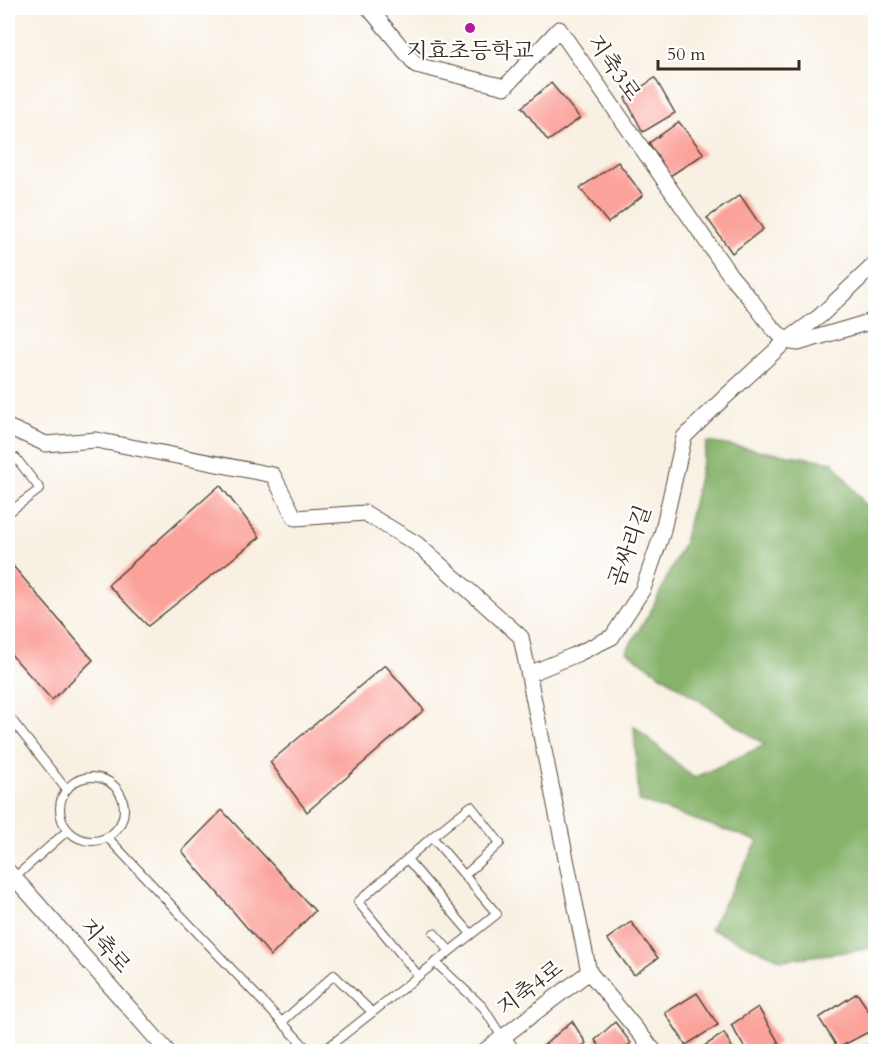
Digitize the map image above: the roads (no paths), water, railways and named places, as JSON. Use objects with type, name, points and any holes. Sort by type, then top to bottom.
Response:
[{"type":"street","name":"지축3로","points":[[369,8],[416,65],[505,87],[559,29],[730,275],[770,325],[786,341]]},
{"type":"street","name":"곰싸리길","points":[[529,674],[612,637],[643,589],[662,534],[684,437],[786,341],[820,316],[876,263]]},
{"type":"street","points":[[786,341],[798,343],[876,320]]},
{"type":"street","points":[[8,427],[46,444],[96,440],[273,476],[295,518],[365,513],[417,544],[521,637],[589,972]]},
{"type":"street","name":"지축로","points":[[10,877],[168,1052]]},
{"type":"street","name":"지축4로","points":[[483,1052],[589,972],[655,1052]]},
{"type":"street","name":"지축4로","points":[[502,1037],[513,1052]]},
{"type":"lane","points":[[8,457],[16,458],[40,489],[8,513]]},
{"type":"lane","points":[[8,715],[66,789]]},
{"type":"lane","points":[[83,777],[105,778],[121,792],[125,813],[122,823],[108,838],[86,841],[76,837],[62,821],[61,799],[66,789],[83,777]]},
{"type":"lane","points":[[418,975],[358,902],[471,806],[500,843],[465,875]]},
{"type":"lane","points":[[10,877],[68,830]]},
{"type":"lane","points":[[322,1052],[497,914],[432,837]]},
{"type":"lane","points":[[108,838],[310,1052]]},
{"type":"lane","points":[[407,859],[471,934]]},
{"type":"lane","points":[[434,933],[449,950]]},
{"type":"lane","points":[[435,962],[483,1007],[502,1037]]},
{"type":"lane","points":[[282,1022],[334,975],[372,1012]]},
{"type":"place","name":"지효초등학교","points":[[470,28]]}]
